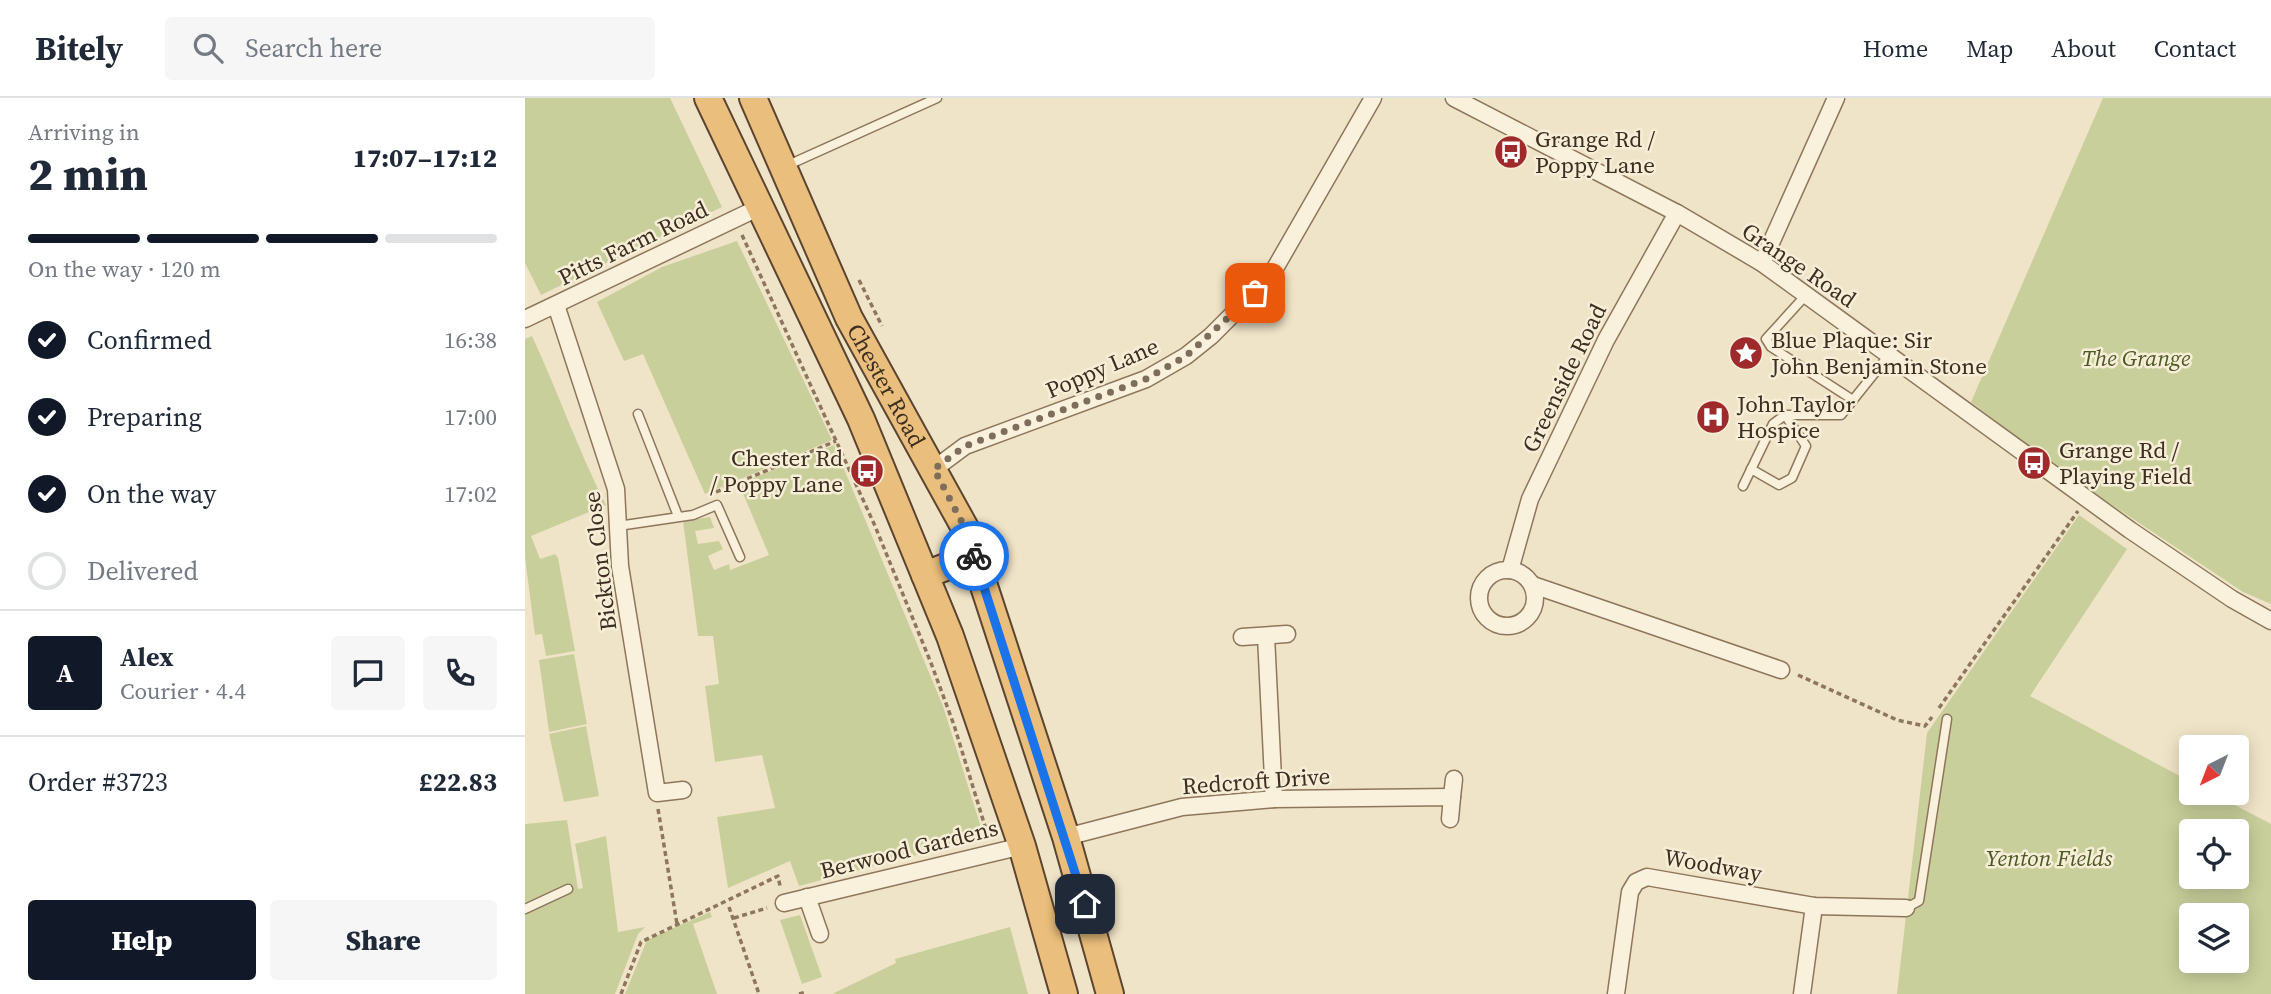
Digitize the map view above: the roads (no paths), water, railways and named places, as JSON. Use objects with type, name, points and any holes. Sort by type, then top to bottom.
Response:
[{"type":"highway","name":"Chester Road","points":[[708,98],[751,211],[849,394],[950,636],[1022,846],[1064,994]]},
{"type":"highway","name":"Chester Road","points":[[753,98],[849,318],[965,528],[1066,837],[1110,994]]},
{"type":"highway","points":[[849,394],[881,379]]},
{"type":"highway","points":[[925,575],[974,556]]},
{"type":"street","name":"Poppy Lane","points":[[934,469],[965,446],[1146,379],[1203,343],[1270,278],[1373,98]]},
{"type":"street","name":"Grange Road","points":[[1454,98],[1677,213],[1762,263],[2087,498],[2209,583],[2271,621]]},
{"type":"street","points":[[1762,263],[1836,98]]},
{"type":"street","name":"Pitts Farm Road","points":[[525,319],[751,211]]},
{"type":"street","name":"Greenside Road","points":[[1510,570],[1530,499],[1606,340],[1677,213]]},
{"type":"street","name":"Bickton Close","points":[[556,305],[616,489],[620,566],[657,793],[683,790]]},
{"type":"street","points":[[1533,585],[1535,605],[1525,621],[1515,626],[1501,626],[1487,618],[1481,610],[1479,593],[1486,580],[1496,572],[1510,570],[1523,575],[1533,585],[1781,670]]},
{"type":"street","points":[[1242,637],[1287,634]]},
{"type":"street","points":[[1266,636],[1273,799]]},
{"type":"street","points":[[1450,819],[1454,779]]},
{"type":"street","name":"Redcroft Drive","points":[[1066,837],[1182,807],[1273,799],[1452,797]]},
{"type":"street","name":"Berwood Gardens","points":[[784,903],[1022,846]]},
{"type":"street","name":"Woodway","points":[[1616,994],[1630,892],[1636,881],[1647,877],[1814,906],[1906,908]]},
{"type":"street","name":"Berwood Gardens","points":[[807,897],[820,933]]},
{"type":"street","points":[[1802,994],[1814,906]]},
{"type":"lane","points":[[783,167],[937,98]]},
{"type":"lane","points":[[1806,295],[1766,339],[1771,347],[1853,400]]},
{"type":"lane","points":[[1743,486],[1773,424],[1785,415],[1841,415],[1889,355]]},
{"type":"lane","points":[[638,414],[678,512]]},
{"type":"lane","points":[[1751,469],[1779,485],[1792,478],[1806,446],[1785,415]]},
{"type":"lane","points":[[618,526],[678,512],[692,515],[717,505],[740,557]]},
{"type":"lane","points":[[1906,908],[1919,901],[1947,719]]},
{"type":"lane","points":[[525,909],[568,889]]},
{"type":"place","name":"Grange Rd / Poppy Lane","points":[[1511,152]]},
{"type":"place","name":"Blue Plaque: Sir John Benjamin Stone","points":[[1746,353]]},
{"type":"place","name":"John Taylor Hospice","points":[[1713,417]]},
{"type":"place","name":"Grange Rd / Playing Field","points":[[2034,463]]},
{"type":"place","name":"Chester Rd / Poppy Lane","points":[[867,471]]},
{"type":"park label","name":"The Grange","points":[[2136,358]]},
{"type":"park label","name":"Yenton Fields","points":[[2049,858]]}]
